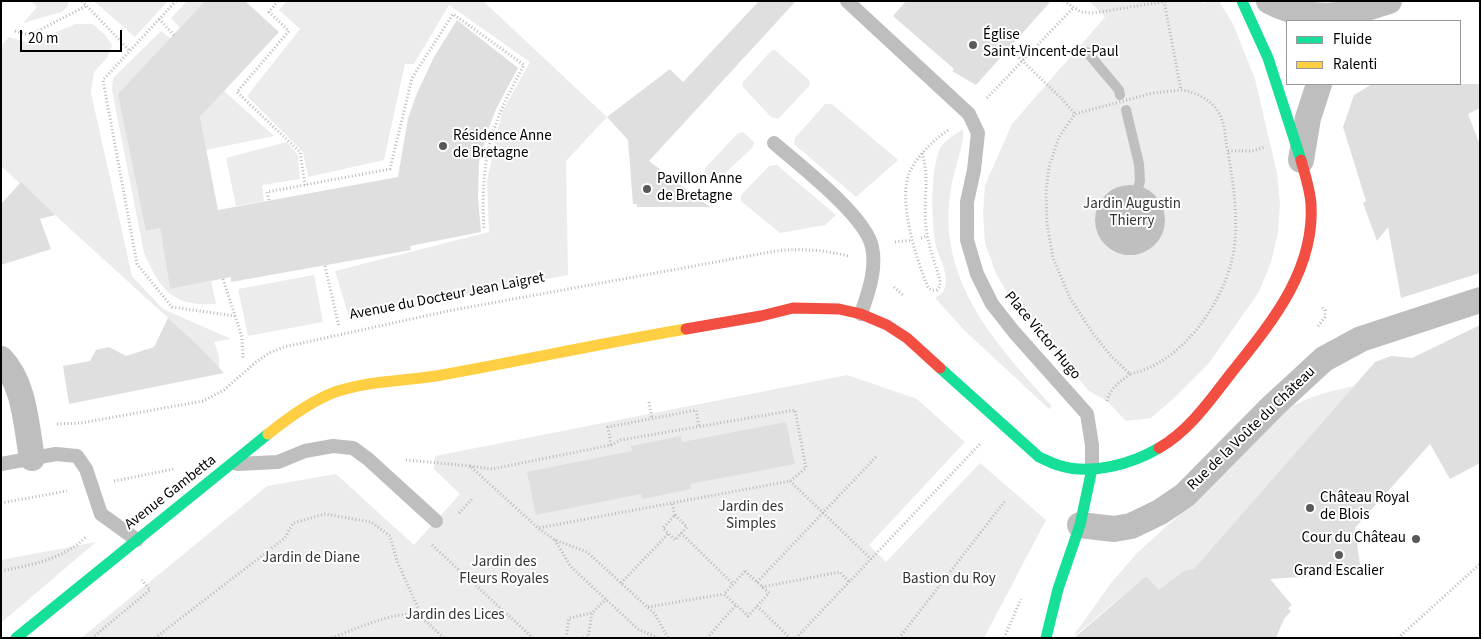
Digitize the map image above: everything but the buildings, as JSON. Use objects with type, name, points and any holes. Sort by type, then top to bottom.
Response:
[{"type":"main road","name":"Avenue Gambetta","points":[[16,638],[286,420],[335,392],[354,386],[435,376],[761,316],[793,308],[839,309],[861,314],[887,325],[907,338],[1039,457],[1062,467],[1092,469],[1115,465],[1149,454],[1177,436],[1206,405],[1278,312],[1293,288],[1300,272],[1309,236],[1310,198],[1301,160],[1268,58],[1242,1]]},
{"type":"main road","points":[[1046,638],[1058,590],[1080,525],[1092,469]]},
{"type":"street","points":[[1268,1],[1296,11],[1315,15],[1337,15],[1398,1]]},
{"type":"street","points":[[1301,160],[1308,118],[1318,85]]},
{"type":"street","name":"Rue de la Voûte du Château","points":[[1080,525],[1114,529],[1132,526],[1160,512],[1185,495],[1279,400],[1324,359],[1361,339],[1480,300]]},
{"type":"street","points":[[1,359],[8,366],[18,384],[32,458]]},
{"type":"lane","name":"Place Victor Hugo","points":[[847,1],[969,114],[978,133],[974,170],[967,202],[967,240],[976,274],[992,304],[1014,332],[1087,414],[1092,446],[1092,469]]},
{"type":"lane","points":[[774,143],[846,206],[868,234],[872,246],[873,267],[870,289],[861,314]]},
{"type":"lane","points":[[231,465],[278,462],[305,451],[333,446],[353,448],[368,458],[436,521]]},
{"type":"lane","points":[[1,464],[56,454],[77,456],[86,469],[101,514],[137,540]]},
{"type":"path","points":[[82,1],[130,51]]},
{"type":"path","points":[[176,1],[103,80],[137,264],[172,307],[235,316]]},
{"type":"path","points":[[278,1],[269,12],[288,30],[237,92],[300,152],[305,185]]},
{"type":"path","points":[[1064,1],[1081,12],[1094,13],[1165,1],[1181,90]]},
{"type":"path","points":[[16,31],[30,34],[86,6]]},
{"type":"path","points":[[983,102],[1073,8]]},
{"type":"path","points":[[269,200],[267,192],[390,169],[412,78],[453,14],[524,64],[495,125],[486,166],[482,200],[484,230]]},
{"type":"path","points":[[159,19],[174,34]]},
{"type":"path","points":[[1009,48],[1075,114]]},
{"type":"path","points":[[1107,401],[1109,393],[1130,374],[1141,372],[1156,365],[1180,348],[1220,295],[1231,262],[1235,232],[1234,193],[1222,119],[1210,102],[1195,92],[1181,90],[1152,93],[1075,114],[1059,136],[1049,167],[1046,192],[1053,258],[1070,298],[1092,332],[1111,356],[1130,374]]},
{"type":"path","points":[[922,153],[927,166],[925,197],[928,236],[940,280],[940,286],[937,290],[933,291],[928,288],[919,266],[910,231],[907,188],[910,172],[922,153],[938,137],[955,126]]},
{"type":"path","points":[[1228,151],[1252,151],[1271,146]]},
{"type":"path","points":[[921,238],[928,236]]},
{"type":"path","name":"Avenue du Docteur Jean Laigret","points":[[50,424],[81,423],[203,401],[224,390],[269,353],[284,347],[448,311],[802,248],[855,257],[873,267]]},
{"type":"path","points":[[324,266],[339,327]]},
{"type":"path","points":[[222,279],[242,337],[243,359]]},
{"type":"path","points":[[1320,306],[1325,310]]},
{"type":"path","points":[[649,402],[652,419]]},
{"type":"path","points":[[611,445],[608,427],[696,410],[699,427]]},
{"type":"path","points":[[398,460],[492,469],[611,445],[621,440],[795,410],[806,468],[790,481],[538,528]]},
{"type":"path","points":[[796,638],[981,443]]},
{"type":"path","points":[[757,582],[876,457]]},
{"type":"path","points":[[470,466],[538,528],[555,540],[587,552],[655,614],[668,638]]},
{"type":"path","points":[[106,483],[174,469]]},
{"type":"path","points":[[790,481],[871,559]]},
{"type":"path","points":[[1,504],[67,491]]},
{"type":"path","points":[[455,518],[473,498]]},
{"type":"path","points":[[899,638],[1005,501]]},
{"type":"path","points":[[672,503],[675,515],[687,527],[675,540],[663,528],[675,515]]},
{"type":"path","points":[[155,638],[285,538],[293,523],[325,514],[371,522],[390,536],[397,561],[424,621]]},
{"type":"path","points":[[1,571],[45,562],[69,550],[86,537],[91,529]]},
{"type":"path","points":[[621,583],[669,533]]},
{"type":"path","points":[[681,533],[733,584]]},
{"type":"path","points":[[437,538],[431,544],[533,638]]},
{"type":"path","points":[[555,540],[571,567],[638,629],[658,638]]},
{"type":"path","points":[[1398,638],[1480,564]]},
{"type":"path","points":[[648,608],[724,594],[745,571],[769,593],[748,616],[724,594]]},
{"type":"path","points":[[762,587],[840,572],[849,582]]},
{"type":"path","points":[[92,638],[150,590],[142,580]]},
{"type":"path","points":[[1004,638],[1022,597]]},
{"type":"path","points":[[566,638],[569,618],[592,613],[606,599]]},
{"type":"path","points":[[707,638],[736,605]]},
{"type":"path","points":[[757,606],[790,638]]},
{"type":"path","points":[[583,638],[588,636],[592,613]]},
{"type":"path","points":[[332,638],[381,619],[410,614],[424,621],[444,638]]},
{"type":"green space","points":[[31,1],[68,1],[68,6],[62,12],[23,23],[37,7]]},
{"type":"green space","points":[[94,1],[168,1],[135,37]]},
{"type":"green space","points":[[187,1],[205,1],[180,28],[171,18]]},
{"type":"green space","points":[[287,1],[483,1],[607,117],[566,161],[568,275],[349,317],[335,271],[489,232],[487,181],[502,112],[530,62],[449,5],[414,64],[405,64],[384,160],[308,177],[303,152],[247,96],[300,29],[279,10]]},
{"type":"green space","name":"Jardin Augustin Thierry","points":[[1089,1],[1201,1],[1203,3],[1219,1],[1233,24],[1255,79],[1277,173],[1280,203],[1278,233],[1271,262],[1259,292],[1209,363],[1151,418],[1126,421],[1107,401],[1089,391],[1012,302],[995,271],[985,243],[983,213],[985,185],[1012,124],[1105,17]]},
{"type":"green space","points":[[76,24],[93,24],[107,37],[112,46],[107,58],[94,72],[91,93],[132,276],[163,309],[231,339],[214,342],[219,368],[199,346],[1,166],[1,46],[9,37],[29,43]]},
{"type":"green space","points":[[161,31],[170,38],[146,231],[160,228],[170,289],[211,281],[216,304],[195,304],[174,296],[167,291],[157,278],[144,253],[112,90],[113,78]]},
{"type":"green space","points":[[775,50],[809,80],[810,85],[778,119],[771,117],[743,87],[743,82],[771,51]]},
{"type":"green space","points":[[224,91],[274,136],[206,150],[200,117]]},
{"type":"green space","points":[[825,104],[832,104],[898,160],[856,197],[794,144],[795,138]]},
{"type":"green space","points":[[963,129],[949,204],[949,234],[955,263],[978,315],[1013,362],[1052,406],[1049,409],[965,331],[935,298],[943,292],[946,277],[934,236],[932,197],[934,170],[942,146],[947,140]]},
{"type":"green space","points":[[743,132],[754,142],[753,147],[718,180],[713,181],[705,173],[705,168],[737,134]]},
{"type":"green space","points":[[287,142],[298,155],[300,179],[262,185],[264,201],[236,206],[226,158]]},
{"type":"green space","points":[[777,165],[836,215],[825,225],[780,233],[741,201],[741,195],[769,166]]},
{"type":"green space","points":[[314,275],[323,322],[248,336],[238,289]]},
{"type":"green space","points":[[847,375],[917,399],[965,442],[869,545],[886,562],[980,463],[1046,520],[984,638],[81,638],[267,486],[336,474],[414,545],[460,494],[434,469],[435,456]]},
{"type":"green space","points":[[1354,386],[1194,570],[1184,571],[1171,603],[1146,576],[1072,638],[1111,583],[1137,553],[1215,482],[1286,411],[1310,398]]},
{"type":"green space","points":[[96,542],[1,623],[1,560]]},
{"type":"shaded area","points":[[1123,185],[1137,185],[1150,191],[1159,200],[1165,213],[1163,233],[1155,245],[1137,255],[1123,255],[1110,249],[1101,240],[1095,227],[1095,213],[1101,200],[1110,191]]},
{"type":"waterway","points":[[1087,52],[1119,90],[1120,95]]},
{"type":"waterway","points":[[1126,110],[1139,164],[1140,181],[1135,198]]},
{"type":"traffic: fast","points":[[1242,1],[1268,58],[1301,160]]},
{"type":"traffic: fast","points":[[940,368],[1039,457],[1055,464],[1073,468],[1099,468],[1137,459],[1159,448]]},
{"type":"traffic: fast","points":[[16,638],[268,434]]},
{"type":"traffic: fast","points":[[1046,638],[1058,589],[1080,525],[1092,469]]},
{"type":"traffic: slow","points":[[268,434],[309,405],[347,388],[372,383],[436,376],[686,329]]},
{"type":"traffic: jam","points":[[1159,448],[1181,432],[1208,403],[1261,334],[1288,295],[1306,252],[1310,228],[1311,204],[1301,160]]},
{"type":"traffic: jam","points":[[686,329],[761,316],[793,308],[839,309],[861,314],[887,325],[907,338],[940,368]]},
{"type":"place","name":"Église Saint-Vincent-de-Paul","points":[[973,45]]},
{"type":"place","name":"Résidence Anne de Bretagne","points":[[443,146]]},
{"type":"place","name":"Pavillon Anne de Bretagne","points":[[647,189]]},
{"type":"place","name":"Château Royal de Blois","points":[[1310,508]]},
{"type":"place","name":"Cour du Château","points":[[1416,539]]},
{"type":"place","name":"Grand Escalier","points":[[1339,555]]},
{"type":"park label","name":"Jardin des Simples","points":[[751,516]]},
{"type":"park label","name":"Jardin de Diane","points":[[311,559]]},
{"type":"park label","name":"Jardin des Fleurs Royales","points":[[504,572]]},
{"type":"park label","name":"Bastion du Roy","points":[[949,580]]},
{"type":"park label","name":"Jardin des Lices","points":[[455,616]]}]
